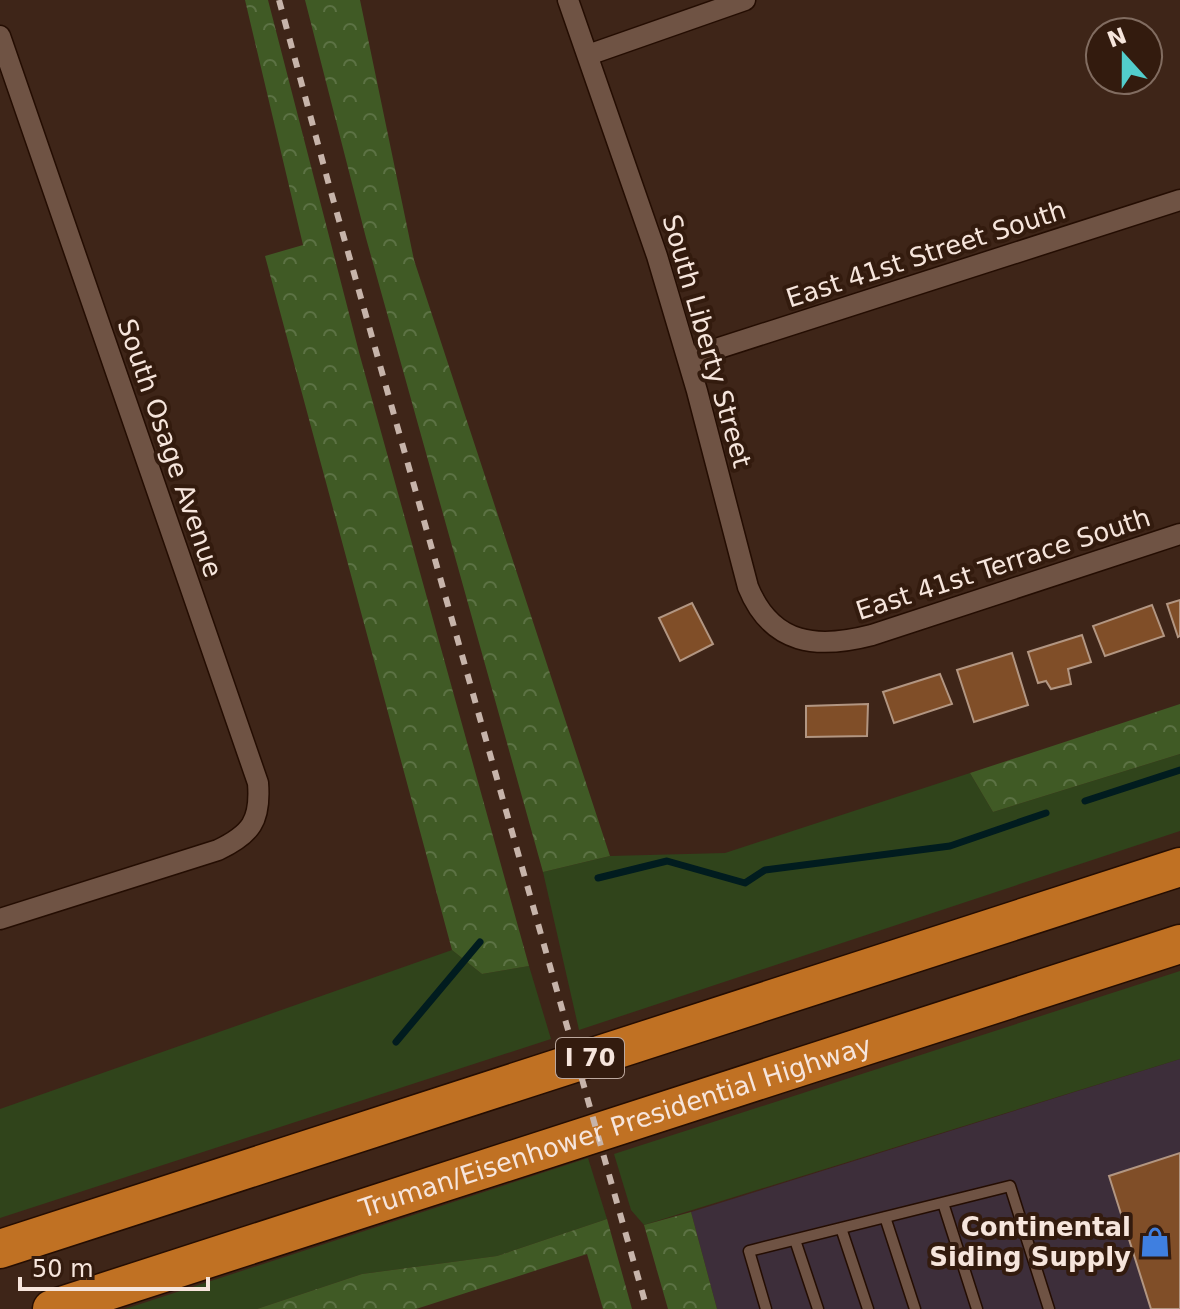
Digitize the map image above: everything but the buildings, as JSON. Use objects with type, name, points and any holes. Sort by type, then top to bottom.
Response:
[{"type":"highway","name":"I 70","points":[[0,1249],[1180,867]]},
{"type":"highway","name":"Truman/Eisenhower Presidential Highway","points":[[52,1309],[1180,944]]},
{"type":"street","name":"South Liberty Street","points":[[568,0],[657,256],[754,601],[765,616],[794,637],[817,643],[842,643]]},
{"type":"street","points":[[588,55],[745,0]]},
{"type":"street","name":"South Osage Avenue","points":[[0,36],[258,783],[259,804],[254,823],[240,839],[205,854],[0,919]]},
{"type":"street","name":"East 41st Street South","points":[[688,358],[1180,200]]},
{"type":"street","name":"East 41st Terrace South","points":[[842,643],[1180,534]]},
{"type":"lane","points":[[766,1309],[749,1251],[1010,1186],[1049,1309]]},
{"type":"lane","points":[[943,1203],[977,1309]]},
{"type":"lane","points":[[885,1217],[915,1309]]},
{"type":"lane","points":[[841,1228],[868,1309]]},
{"type":"lane","points":[[795,1240],[818,1309]]},
{"type":"shaded area","points":[[1180,1059],[1180,1309],[717,1309],[691,1212]]},
{"type":"green space","points":[[245,0],[268,0],[360,356],[529,966],[482,974],[452,950],[265,256],[303,245]]},
{"type":"green space","points":[[305,0],[360,0],[414,260],[610,856],[543,872],[366,238]]},
{"type":"green space","points":[[1180,704],[1180,754],[993,812],[970,773]]},
{"type":"green space","points":[[1180,754],[1180,831],[579,1030],[543,872],[610,856],[725,853],[970,773],[993,812]]},
{"type":"green space","points":[[452,950],[482,974],[529,966],[551,1039],[0,1218],[0,1109]]},
{"type":"green space","points":[[1180,971],[1180,1059],[644,1225],[631,1210],[614,1154]]},
{"type":"green space","points":[[588,1158],[607,1219],[497,1256],[362,1274],[257,1309],[125,1309]]},
{"type":"green space","points":[[691,1212],[717,1309],[668,1309],[644,1225]]},
{"type":"green space","points":[[607,1219],[632,1309],[603,1309],[587,1254],[416,1309],[257,1309],[362,1274],[497,1256]]},
{"type":"waterway","points":[[1085,801],[1180,770]]},
{"type":"waterway","points":[[598,878],[667,861],[745,883],[765,870],[950,846],[1046,813]]},
{"type":"waterway","points":[[396,1042],[480,942]]},
{"type":"railway","points":[[279,0],[647,1309]]},
{"type":"place","name":"Continental Siding Supply","points":[[1155,1242]]}]
